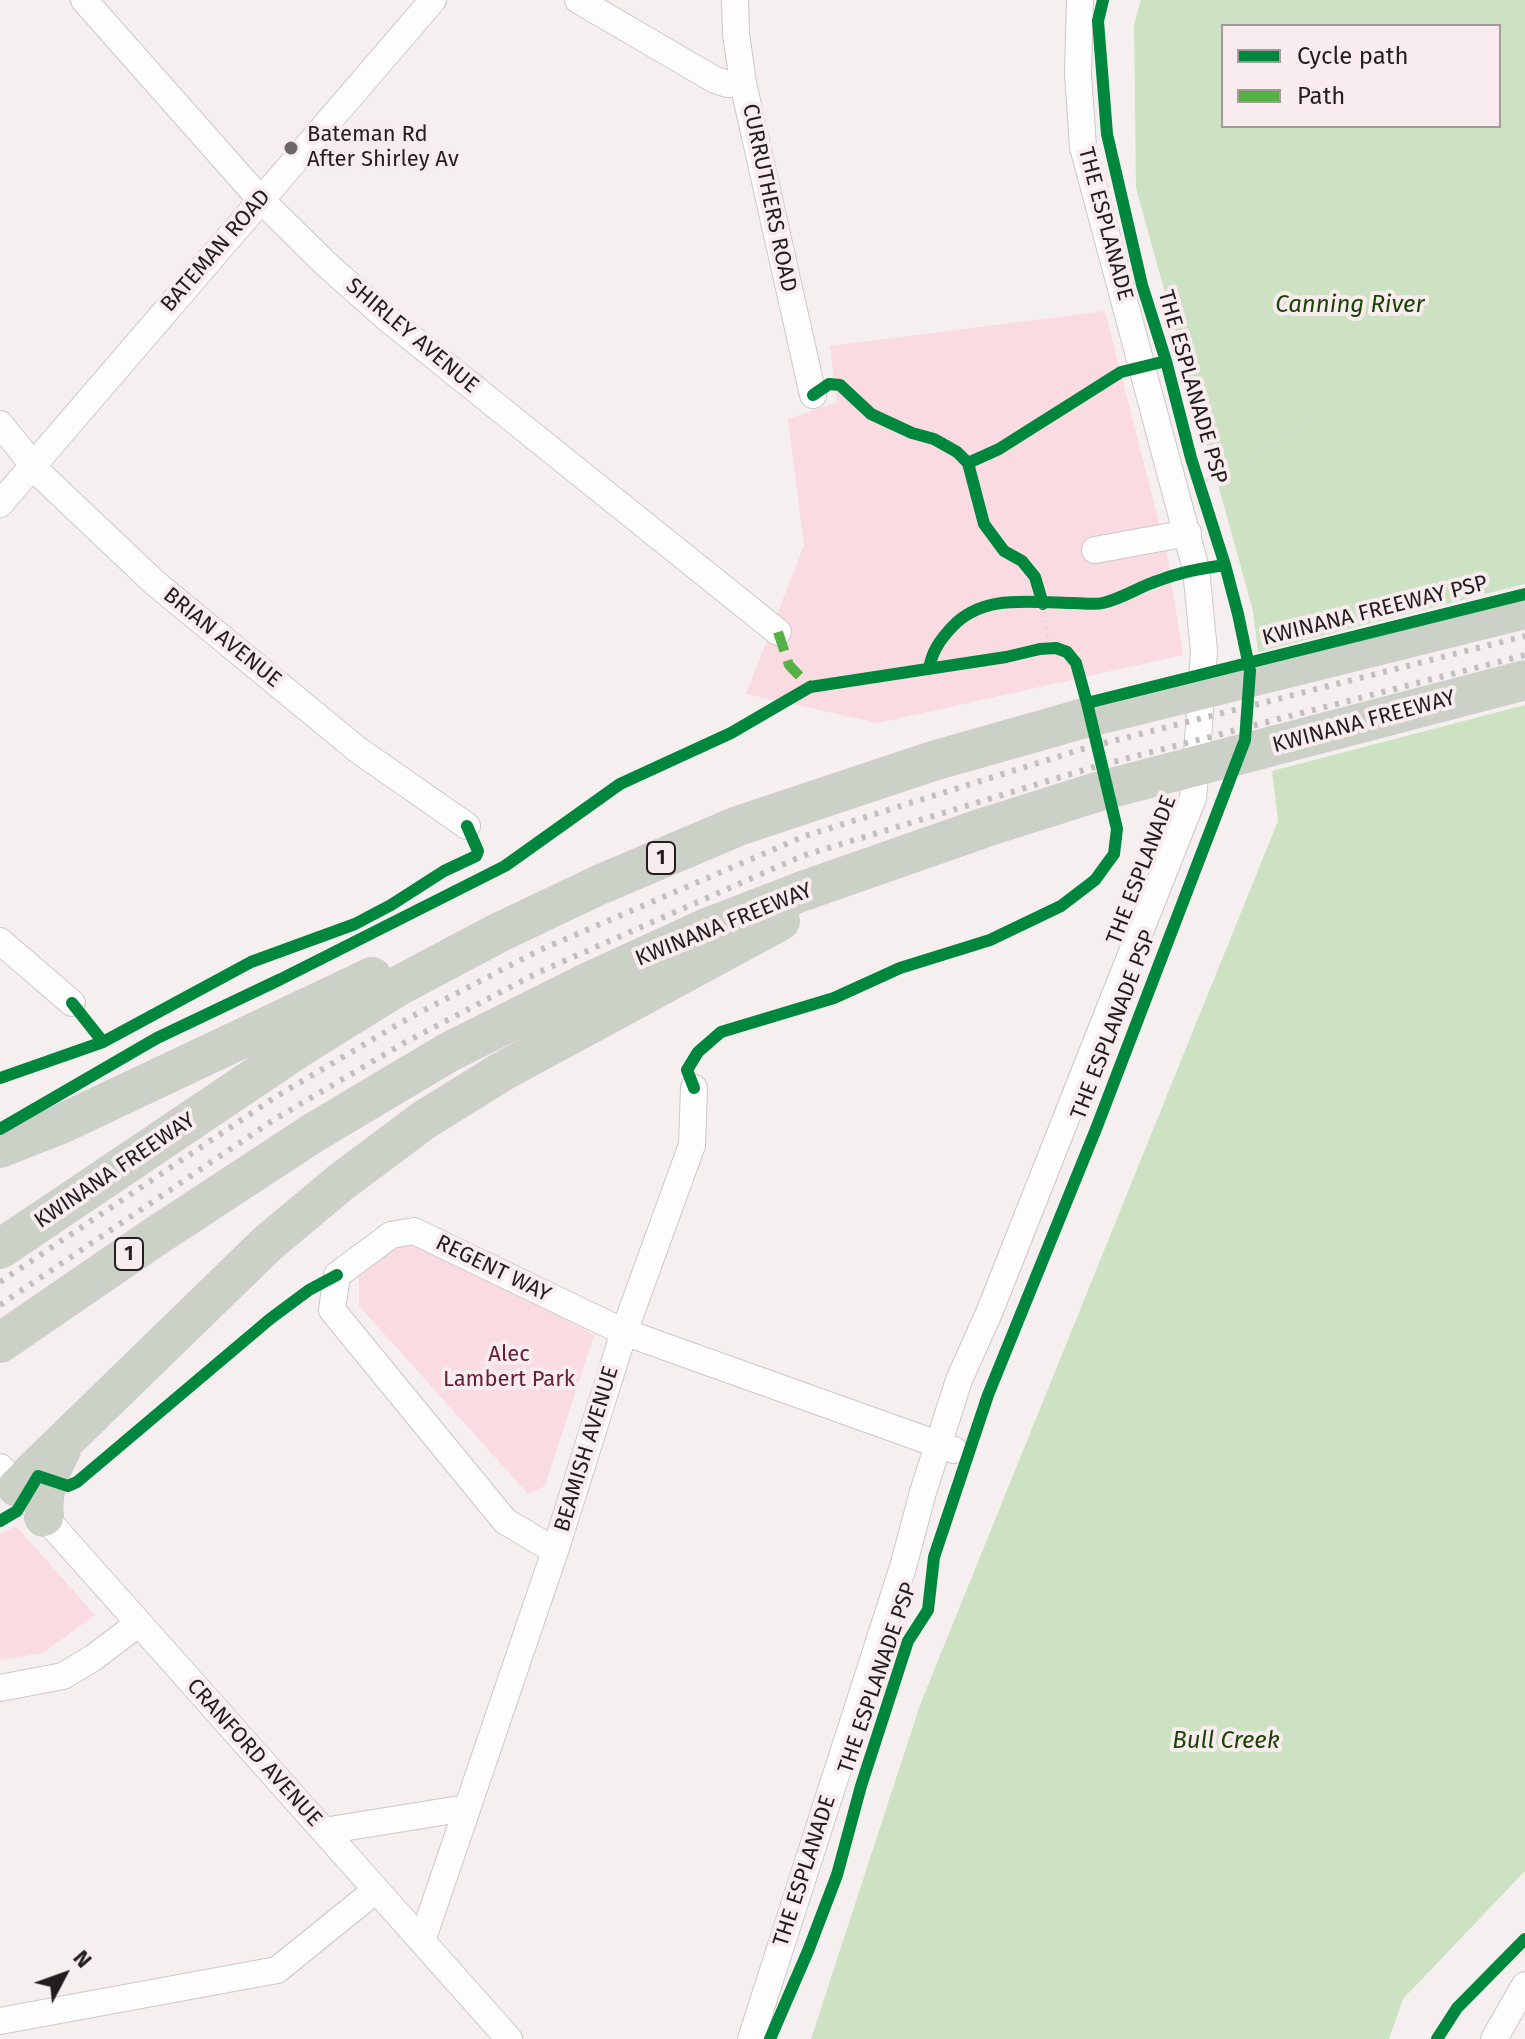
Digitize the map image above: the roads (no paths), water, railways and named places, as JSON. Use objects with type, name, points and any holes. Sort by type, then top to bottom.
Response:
[{"type":"highway","name":"KWINANA FREEWAY","points":[[0,1249],[303,1045],[400,985],[514,925],[599,885],[738,826],[933,761],[1072,721],[1525,609]]},
{"type":"highway","name":"KWINANA FREEWAY","points":[[0,1343],[259,1167],[449,1052],[587,983],[707,928],[986,827],[1100,791],[1525,680]]},
{"type":"highway","points":[[0,1148],[88,1112],[666,837],[807,786],[1072,721]]},
{"type":"highway","points":[[9,1477],[71,1434],[268,1243],[341,1182],[424,1120],[503,1071],[884,865]]},
{"type":"highway","points":[[44,1517],[47,1479],[71,1434]]},
{"type":"street","name":"SHIRLEY AVENUE","points":[[84,0],[260,199],[327,265],[388,319],[778,632]]},
{"type":"street","name":"BATEMAN ROAD","points":[[0,504],[433,0]]},
{"type":"street","points":[[578,0],[715,80],[728,84],[743,83]]},
{"type":"street","name":"CURRUTHERS ROAD","points":[[735,0],[743,83],[813,395]]},
{"type":"street","name":"THE ESPLANADE","points":[[751,2039],[903,1567],[936,1498],[947,1448],[975,1388],[989,1313],[1193,798],[1204,651],[1196,569],[1083,147],[1078,74],[1080,0]]},
{"type":"street","name":"BRIAN AVENUE","points":[[0,424],[33,465],[155,583],[358,750],[467,826]]},
{"type":"street","points":[[1095,550],[1188,533]]},
{"type":"street","points":[[0,941],[72,1003]]},
{"type":"street","name":"BEAMISH AVENUE","points":[[422,1941],[555,1551],[624,1332],[692,1145],[694,1088]]},
{"type":"street","name":"REGENT WAY","points":[[555,1551],[505,1521],[332,1310],[337,1275],[391,1235],[414,1231],[624,1332],[947,1448]]},
{"type":"street","name":"CRANFORD AVENUE","points":[[9,1477],[509,2039]]},
{"type":"street","points":[[0,1688],[63,1676],[139,1623]]},
{"type":"street","points":[[324,1831],[466,1808]]},
{"type":"street","points":[[0,2021],[277,1970],[376,1890]]},
{"type":"street","points":[[1502,2034],[1525,1985]]},
{"type":"water","name":"Bull Creek","points":[[1141,0],[1525,0],[1525,1871],[1403,1999],[1389,2039],[811,2039],[920,1705],[1278,821],[1253,611],[1136,188],[1134,24]]},
{"type":"railway","points":[[0,1282],[277,1096],[409,1018],[540,950],[805,836],[1089,747],[1525,636]]},
{"type":"railway","points":[[0,1305],[275,1119],[404,1043],[537,973],[802,856],[1094,767],[1525,655]]},
{"type":"place","name":"Bateman Rd After Shirley Av","points":[[291,148]]},
{"type":"water label","name":"Canning River","points":[[1350,305]]},
{"type":"park label","name":"Alec Lambert Park","points":[[509,1368]]}]
